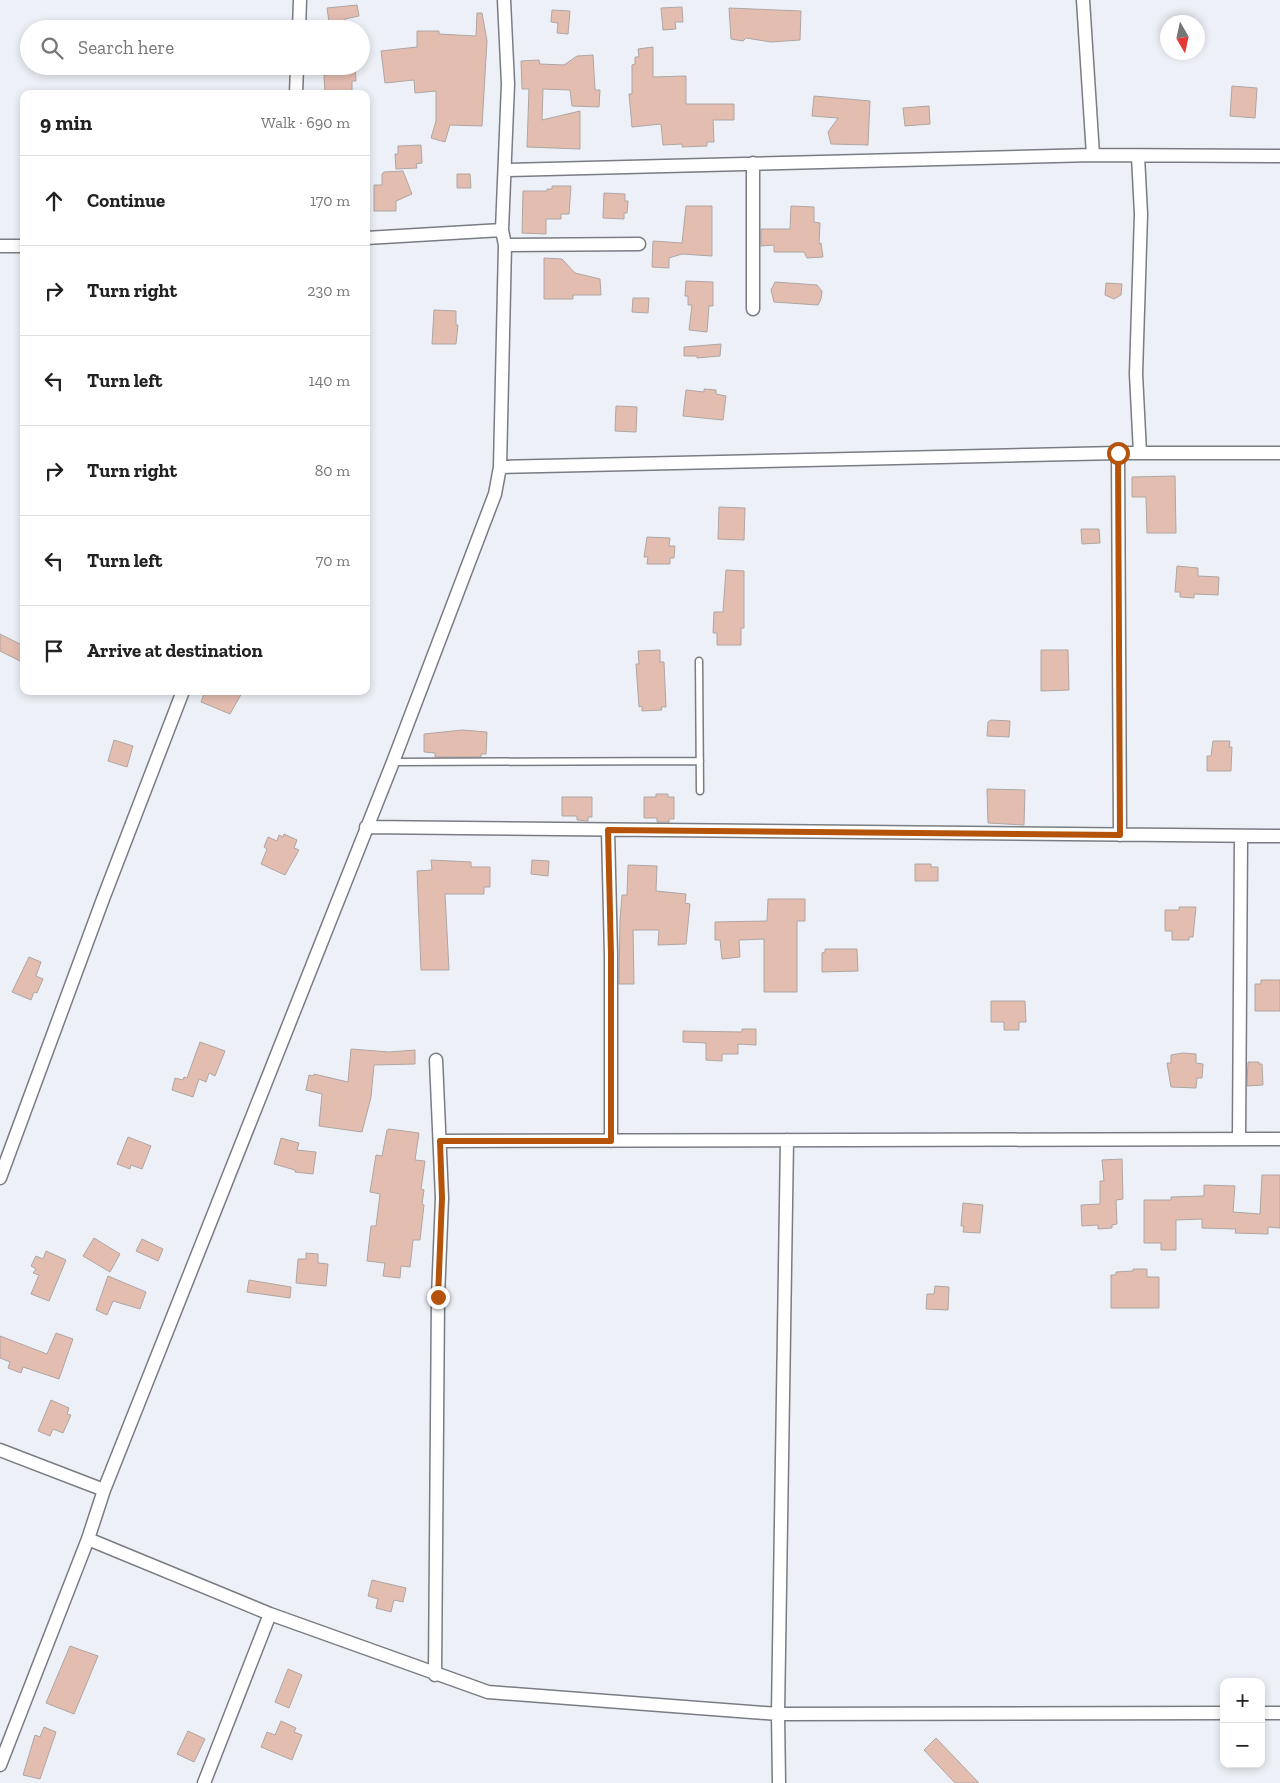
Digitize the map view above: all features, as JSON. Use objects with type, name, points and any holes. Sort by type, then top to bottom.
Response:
[{"type":"street","points":[[299,20],[300,0]]},
{"type":"street","points":[[0,1765],[88,1539],[104,1490],[393,762],[495,494],[500,467],[505,245],[502,230],[508,84],[504,0]]},
{"type":"street","points":[[1083,0],[1093,155]]},
{"type":"street","points":[[296,90],[297,75]]},
{"type":"street","points":[[505,170],[1093,155],[1280,156]]},
{"type":"street","points":[[1138,156],[1141,214],[1136,374],[1140,453]]},
{"type":"street","points":[[753,163],[753,309]]},
{"type":"street","points":[[370,238],[502,230]]},
{"type":"street","points":[[505,245],[639,244]]},
{"type":"street","points":[[0,246],[20,246]]},
{"type":"street","points":[[1118,453],[1120,835]]},
{"type":"street","points":[[500,467],[1118,453],[1280,453]]},
{"type":"street","points":[[0,1178],[24,1118],[103,899],[181,695]]},
{"type":"street","points":[[366,827],[1280,836]]},
{"type":"street","points":[[608,830],[611,955],[611,1141]]},
{"type":"street","points":[[1239,1139],[1241,836]]},
{"type":"street","points":[[435,1675],[438,1297],[442,1198],[436,1060]]},
{"type":"street","points":[[440,1141],[1280,1139]]},
{"type":"street","points":[[779,1783],[778,1714],[787,1140]]},
{"type":"street","points":[[0,1450],[104,1490]]},
{"type":"street","points":[[88,1539],[270,1614],[435,1675],[488,1692],[510,1696],[778,1714],[1220,1713]]},
{"type":"street","points":[[204,1783],[270,1614]]},
{"type":"street","points":[[1265,1713],[1280,1713]]},
{"type":"lane","points":[[699,661],[700,791]]},
{"type":"lane","points":[[393,762],[700,761]]},
{"type":"building","points":[[357,5],[359,16],[345,20],[329,20],[327,8]]},
{"type":"building","points":[[682,7],[683,22],[675,22],[676,29],[663,30],[661,8]]},
{"type":"building","points":[[729,8],[801,11],[800,40],[771,42],[746,38],[743,41],[731,39]]},
{"type":"building","points":[[552,10],[570,11],[568,34],[557,33],[558,23],[551,22]]},
{"type":"building","points":[[477,13],[482,13],[487,41],[482,126],[450,125],[445,142],[431,138],[436,121],[436,91],[415,93],[414,80],[385,83],[381,51],[417,47],[417,31],[439,31],[439,34],[476,36]]},
{"type":"building","points":[[653,47],[653,77],[686,76],[686,104],[734,104],[734,120],[713,120],[714,142],[707,142],[707,146],[682,147],[682,144],[663,145],[661,124],[632,127],[629,94],[632,94],[632,65],[635,64],[635,57],[639,57],[638,49]]},
{"type":"building","points":[[593,55],[595,90],[600,90],[599,107],[572,106],[570,90],[543,89],[542,120],[580,111],[580,149],[527,147],[529,89],[522,89],[521,61],[539,60],[540,64],[564,65],[577,56]]},
{"type":"building","points":[[324,75],[356,75],[356,81],[352,81],[352,90],[325,90]]},
{"type":"building","points":[[1232,86],[1257,88],[1255,118],[1230,116]]},
{"type":"building","points":[[814,96],[870,101],[868,145],[831,144],[828,132],[838,118],[812,116]]},
{"type":"building","points":[[929,106],[930,124],[905,126],[903,108]]},
{"type":"building","points":[[421,145],[422,163],[416,164],[417,168],[396,169],[395,154],[398,154],[398,146]]},
{"type":"building","points":[[403,171],[412,194],[396,201],[396,211],[374,211],[374,185],[382,185],[382,174],[384,172]]},
{"type":"building","points":[[457,174],[470,174],[471,188],[457,188]]},
{"type":"building","points":[[552,186],[571,186],[569,214],[561,214],[561,219],[546,219],[546,234],[522,233],[523,191],[547,191],[547,189],[552,189]]},
{"type":"building","points":[[604,193],[625,194],[625,201],[628,201],[627,213],[624,213],[624,219],[603,218]]},
{"type":"building","points":[[686,206],[712,206],[712,256],[682,254],[669,258],[669,268],[652,267],[653,241],[682,243]]},
{"type":"building","points":[[791,206],[814,207],[814,222],[820,223],[819,244],[821,243],[823,257],[807,258],[804,252],[774,252],[774,245],[761,246],[761,229],[790,229]]},
{"type":"building","points":[[544,258],[562,259],[575,273],[600,279],[601,295],[573,295],[573,299],[544,299]]},
{"type":"building","points":[[686,281],[713,282],[713,306],[709,306],[707,332],[689,330],[692,305],[688,305],[688,296],[685,296]]},
{"type":"building","points":[[775,282],[817,285],[822,291],[821,299],[818,305],[774,302],[771,290]]},
{"type":"building","points":[[1106,283],[1122,284],[1121,295],[1114,299],[1105,295]]},
{"type":"building","points":[[633,298],[649,298],[648,313],[632,312]]},
{"type":"building","points":[[434,310],[456,311],[456,325],[458,325],[456,344],[432,344]]},
{"type":"building","points":[[721,344],[720,356],[697,358],[697,356],[684,356],[684,347]]},
{"type":"building","points":[[704,389],[716,390],[716,394],[726,396],[723,420],[683,416],[686,390],[704,392]]},
{"type":"building","points":[[616,406],[637,407],[636,432],[615,431]]},
{"type":"building","points":[[1175,476],[1176,533],[1147,533],[1146,497],[1132,497],[1132,477]]},
{"type":"building","points":[[719,507],[745,508],[744,540],[718,539]]},
{"type":"building","points":[[1081,529],[1099,529],[1100,543],[1082,544]]},
{"type":"building","points":[[647,537],[670,538],[669,546],[675,546],[674,558],[670,558],[670,564],[647,564],[648,557],[644,557]]},
{"type":"building","points":[[1177,566],[1198,568],[1198,576],[1219,577],[1218,595],[1194,594],[1194,598],[1180,597],[1180,592],[1175,592]]},
{"type":"building","points":[[726,570],[744,571],[744,628],[741,628],[741,645],[717,645],[717,633],[713,633],[714,612],[723,612]]},
{"type":"building","points":[[0,634],[20,644],[20,661],[0,651]]},
{"type":"building","points":[[660,650],[660,662],[664,662],[666,707],[661,707],[662,710],[642,711],[642,706],[639,707],[636,664],[639,664],[638,651]]},
{"type":"building","points":[[1041,650],[1068,650],[1069,690],[1041,691]]},
{"type":"building","points":[[204,695],[241,695],[230,714],[201,702]]},
{"type":"building","points":[[991,720],[1010,721],[1009,737],[987,736],[988,722]]},
{"type":"building","points":[[462,730],[487,732],[486,754],[481,754],[481,757],[435,757],[435,753],[424,752],[424,734]]},
{"type":"building","points":[[114,740],[133,746],[127,767],[108,761]]},
{"type":"building","points":[[1213,741],[1230,741],[1229,747],[1232,747],[1231,771],[1207,771],[1207,756],[1211,756]]},
{"type":"building","points":[[987,789],[1025,790],[1024,825],[988,823]]},
{"type":"building","points":[[656,794],[668,794],[668,797],[674,797],[674,819],[669,819],[669,822],[657,822],[657,818],[644,818],[644,797],[656,797]]},
{"type":"building","points":[[562,797],[592,797],[592,817],[588,817],[588,821],[577,820],[577,816],[562,816]]},
{"type":"building","points":[[284,834],[297,840],[294,848],[299,850],[285,875],[261,864],[267,849],[264,847],[268,837],[277,841],[279,835],[283,837]]},
{"type":"building","points":[[431,860],[471,862],[471,867],[490,867],[490,887],[484,887],[484,894],[445,894],[449,970],[421,970],[417,871],[432,870]]},
{"type":"building","points":[[532,860],[549,861],[548,876],[531,874]]},
{"type":"building","points":[[915,864],[931,864],[931,867],[938,867],[938,881],[915,881]]},
{"type":"building","points":[[628,865],[657,866],[656,891],[686,894],[685,903],[690,904],[686,944],[658,945],[659,930],[633,930],[634,984],[619,984],[620,920],[622,895],[627,895]]},
{"type":"building","points":[[768,899],[805,899],[805,921],[797,921],[797,992],[764,992],[764,939],[739,940],[740,957],[722,959],[720,940],[715,940],[715,922],[767,921]]},
{"type":"building","points":[[1179,907],[1196,907],[1193,937],[1189,937],[1189,940],[1172,940],[1172,931],[1165,931],[1165,910],[1179,910]]},
{"type":"building","points":[[825,949],[857,949],[858,971],[822,972],[822,953],[825,952]]},
{"type":"building","points":[[29,957],[41,962],[36,976],[43,979],[37,993],[34,992],[31,1000],[12,992]]},
{"type":"building","points":[[1261,980],[1280,980],[1280,1011],[1255,1011],[1255,984],[1261,984]]},
{"type":"building","points":[[991,1001],[1025,1001],[1026,1022],[1019,1022],[1019,1030],[1004,1030],[1004,1022],[991,1022]]},
{"type":"building","points":[[742,1029],[756,1029],[756,1045],[738,1044],[738,1054],[722,1054],[722,1061],[706,1060],[706,1043],[683,1042],[683,1031],[742,1032]]},
{"type":"building","points":[[200,1042],[225,1051],[215,1076],[209,1073],[206,1082],[199,1079],[193,1097],[172,1090],[175,1078],[183,1080],[184,1077],[187,1078]]},
{"type":"building","points":[[351,1049],[389,1052],[415,1050],[415,1064],[374,1065],[371,1097],[362,1132],[319,1126],[322,1094],[306,1090],[309,1075],[313,1076],[314,1074],[348,1082]]},
{"type":"building","points":[[1183,1053],[1196,1054],[1196,1063],[1203,1064],[1202,1078],[1197,1078],[1196,1088],[1171,1087],[1167,1063],[1171,1063],[1171,1055]]},
{"type":"building","points":[[1248,1062],[1259,1062],[1259,1064],[1262,1064],[1263,1085],[1247,1086]]},
{"type":"building","points":[[387,1130],[419,1133],[415,1160],[425,1161],[421,1189],[424,1190],[422,1204],[424,1205],[420,1240],[413,1240],[410,1267],[401,1266],[400,1278],[383,1276],[385,1263],[367,1261],[371,1226],[376,1226],[380,1194],[370,1192],[376,1155],[382,1156]]},
{"type":"building","points":[[128,1137],[151,1146],[142,1169],[131,1165],[130,1169],[117,1164]]},
{"type":"building","points":[[281,1138],[299,1143],[297,1150],[316,1152],[313,1174],[295,1172],[295,1170],[274,1164]]},
{"type":"building","points":[[1122,1159],[1123,1199],[1116,1200],[1117,1224],[1112,1225],[1112,1228],[1098,1229],[1098,1225],[1082,1226],[1081,1205],[1100,1204],[1100,1181],[1104,1181],[1102,1160]]},
{"type":"building","points":[[1262,1175],[1280,1175],[1280,1228],[1268,1227],[1268,1234],[1235,1233],[1236,1229],[1202,1228],[1202,1219],[1176,1220],[1176,1250],[1161,1250],[1161,1243],[1144,1243],[1144,1200],[1171,1200],[1171,1197],[1204,1196],[1204,1185],[1235,1186],[1233,1212],[1260,1214]]},
{"type":"building","points":[[963,1203],[983,1205],[980,1233],[963,1232],[964,1226],[961,1226]]},
{"type":"building","points":[[94,1238],[120,1254],[110,1272],[83,1256]]},
{"type":"building","points":[[142,1239],[163,1249],[158,1261],[136,1251]]},
{"type":"building","points":[[46,1251],[66,1260],[49,1301],[31,1294],[39,1275],[33,1273],[36,1269],[31,1266],[36,1256],[43,1259]]},
{"type":"building","points":[[306,1253],[318,1254],[318,1263],[328,1264],[326,1286],[296,1283],[298,1259],[306,1259]]},
{"type":"building","points":[[1133,1269],[1147,1269],[1147,1277],[1159,1277],[1159,1308],[1111,1308],[1111,1275],[1116,1275],[1116,1272],[1133,1271]]},
{"type":"building","points":[[108,1276],[146,1292],[140,1309],[113,1301],[107,1315],[96,1310]]},
{"type":"building","points":[[249,1280],[291,1287],[290,1298],[247,1292]]},
{"type":"building","points":[[935,1286],[949,1287],[948,1310],[926,1309],[927,1294],[934,1294]]},
{"type":"building","points":[[56,1333],[73,1339],[59,1379],[23,1367],[21,1373],[8,1368],[10,1362],[0,1358],[0,1336],[47,1354]]},
{"type":"building","points":[[51,1400],[69,1408],[67,1414],[71,1415],[63,1433],[53,1429],[50,1436],[38,1431]]},
{"type":"building","points":[[372,1580],[406,1588],[403,1602],[394,1600],[391,1612],[376,1608],[378,1599],[368,1596]]},
{"type":"building","points":[[70,1646],[98,1656],[74,1714],[46,1703]]},
{"type":"building","points":[[288,1669],[302,1675],[289,1708],[275,1702]]},
{"type":"building","points":[[281,1721],[296,1728],[294,1732],[302,1735],[292,1760],[261,1747],[267,1732],[275,1735]]},
{"type":"building","points":[[44,1727],[56,1732],[40,1779],[23,1775],[35,1735],[40,1737]]},
{"type":"building","points":[[188,1731],[205,1739],[194,1762],[177,1754]]},
{"type":"building","points":[[936,1738],[979,1783],[955,1783],[924,1750]]},
{"type":"route","points":[[438,1297],[442,1198],[440,1141],[611,1141],[611,955],[608,830],[1120,835],[1118,453]]}]
